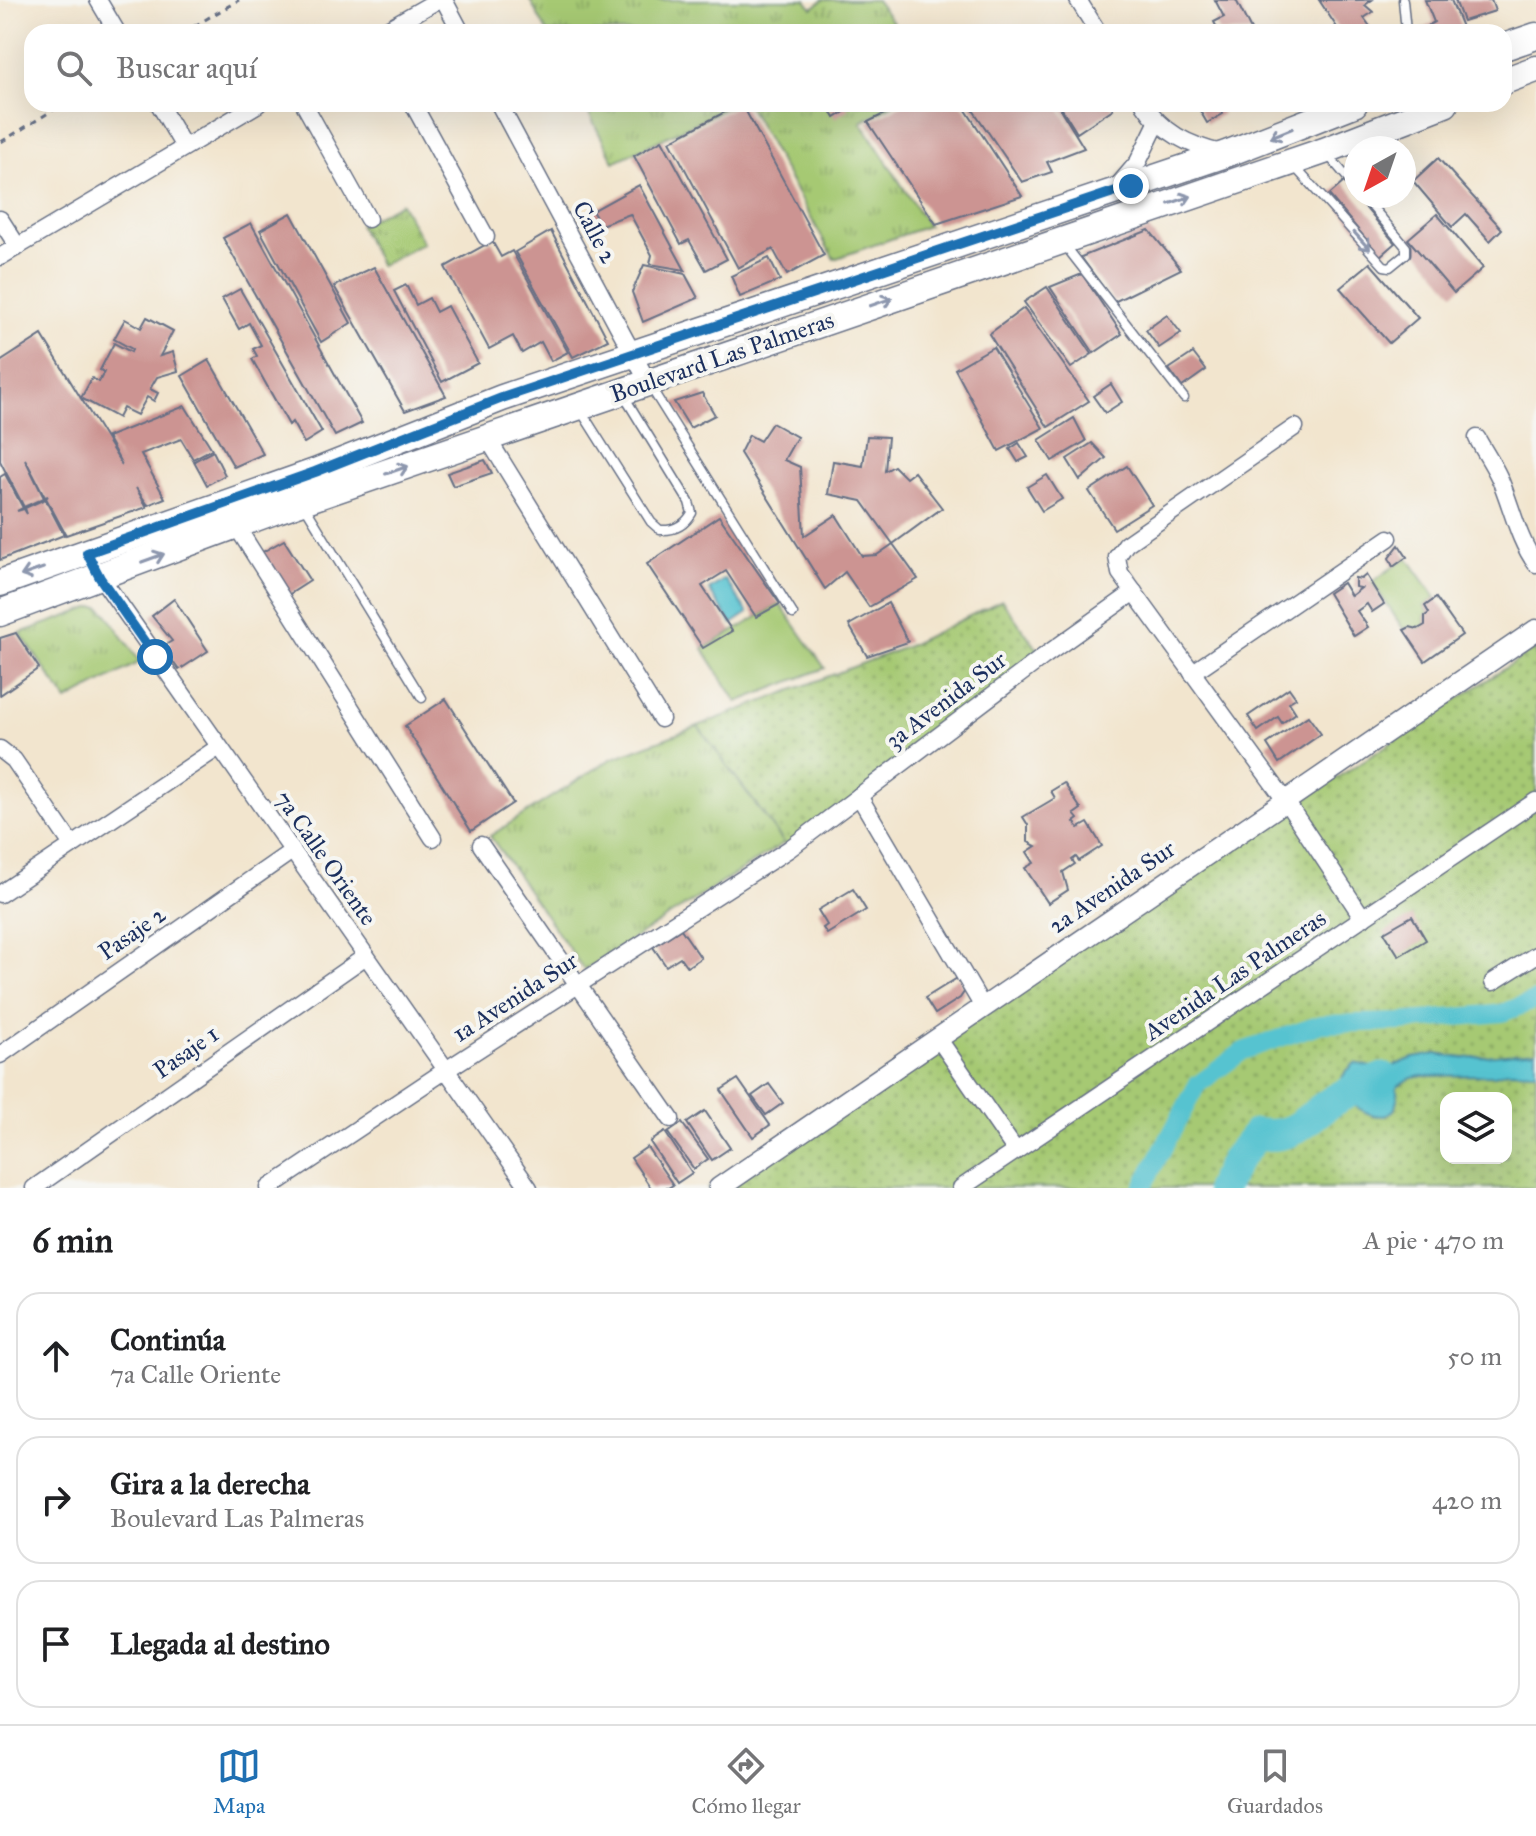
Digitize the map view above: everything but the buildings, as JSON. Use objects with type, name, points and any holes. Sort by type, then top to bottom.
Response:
[{"type":"main road","points":[[1512,44],[1536,36]]},
{"type":"main road","points":[[1512,78],[1536,69]]},
{"type":"main road","name":"Boulevard Las Palmeras","points":[[0,583],[315,472],[502,398],[631,352],[1226,154],[1334,112]]},
{"type":"main road","name":"Boulevard Las Palmeras","points":[[0,613],[302,502],[1324,151],[1424,112]]},
{"type":"street","points":[[98,0],[112,24]]},
{"type":"street","points":[[397,24],[441,0],[456,24]]},
{"type":"street","points":[[1078,0],[1093,24]]},
{"type":"street","points":[[164,112],[184,147]]},
{"type":"street","points":[[0,257],[244,112]]},
{"type":"street","points":[[308,112],[368,219]]},
{"type":"street","points":[[417,112],[486,237]]},
{"type":"street","name":"Calle 2","points":[[503,112],[648,382]]},
{"type":"street","points":[[1149,112],[1157,123],[1190,143],[1226,154]]},
{"type":"street","points":[[1112,192],[1138,162],[1157,123]]},
{"type":"street","points":[[0,219],[18,247]]},
{"type":"street","points":[[1295,427],[1126,544],[1117,557],[1120,573],[1285,800],[1363,918]]},
{"type":"street","points":[[1477,438],[1499,477],[1509,511],[1528,554],[1536,564]]},
{"type":"street","points":[[488,439],[661,719]]},
{"type":"street","points":[[237,527],[433,838]]},
{"type":"street","points":[[1192,673],[1389,538]]},
{"type":"street","name":"7a Calle Oriente","points":[[87,553],[100,578],[529,1188]]},
{"type":"street","name":"3a Avenida Sur","points":[[789,849],[1134,592]]},
{"type":"street","name":"2a Avenida Sur","points":[[719,1188],[1536,630]]},
{"type":"street","points":[[0,894],[219,747]]},
{"type":"street","points":[[0,749],[14,760],[72,845]]},
{"type":"street","points":[[859,796],[983,1007]]},
{"type":"street","name":"Avenida Las Palmeras","points":[[961,1188],[1536,801]]},
{"type":"street","points":[[481,845],[671,1119]]},
{"type":"street","name":"1a Avenida Sur","points":[[269,1188],[789,849]]},
{"type":"street","name":"Pasaje 2","points":[[0,1055],[292,851]]},
{"type":"street","points":[[1493,982],[1536,955]]},
{"type":"street","name":"Pasaje 1","points":[[34,1188],[366,956]]},
{"type":"street","points":[[938,1038],[1016,1151]]},
{"type":"lane","points":[[1403,0],[1405,24]]},
{"type":"lane","points":[[1324,151],[1344,174]]},
{"type":"lane","points":[[1291,162],[1384,266],[1390,267],[1406,254],[1406,247],[1373,208]]},
{"type":"lane","points":[[1061,240],[1184,398]]},
{"type":"lane","points":[[648,382],[793,614]]},
{"type":"lane","points":[[578,407],[651,522],[660,530],[670,531],[687,521],[692,513],[689,502],[622,392]]},
{"type":"lane","points":[[302,502],[422,698]]},
{"type":"path","points":[[198,24],[239,0]]},
{"type":"path","points":[[1,142],[50,112]]},
{"type":"green space","points":[[530,0],[806,0],[812,8],[823,0],[876,0],[894,24],[543,24]]},
{"type":"green space","points":[[588,112],[718,112],[614,162]]},
{"type":"green space","points":[[751,112],[879,112],[861,122],[928,226],[834,259]]},
{"type":"green space","points":[[401,203],[423,243],[380,266],[359,225]]},
{"type":"green space","points":[[1407,557],[1436,598],[1425,606],[1429,613],[1425,616],[1425,625],[1404,630],[1372,582]]},
{"type":"green space","points":[[1002,600],[1043,657],[789,849],[698,726],[908,646]]},
{"type":"green space","points":[[780,604],[825,668],[737,702],[703,649]]},
{"type":"green space","points":[[100,607],[107,614],[140,662],[67,701],[20,633]]},
{"type":"green space","points":[[1536,648],[1536,1188],[709,1188]]},
{"type":"green space","points":[[698,726],[784,843],[584,970],[490,836],[611,759]]},
{"type":"water","points":[[725,579],[748,613],[732,624],[709,590]]},
{"type":"water","points":[[1536,1051],[1536,1072],[1507,1071],[1495,1075],[1412,1078],[1397,1086],[1398,1099],[1394,1110],[1386,1115],[1365,1112],[1354,1105],[1342,1087],[1343,1076],[1355,1063],[1384,1070],[1413,1058],[1436,1054],[1464,1058]]},
{"type":"waterway","points":[[1142,1188],[1197,1085],[1243,1051],[1321,1024],[1400,1022],[1502,1013],[1536,1000]]},
{"type":"waterway","points":[[1221,1188],[1236,1160],[1257,1134],[1282,1134],[1300,1126],[1342,1096],[1384,1078]]},
{"type":"route","points":[[155,657],[100,578],[87,553],[315,472],[502,398],[631,352],[1131,186]]}]
